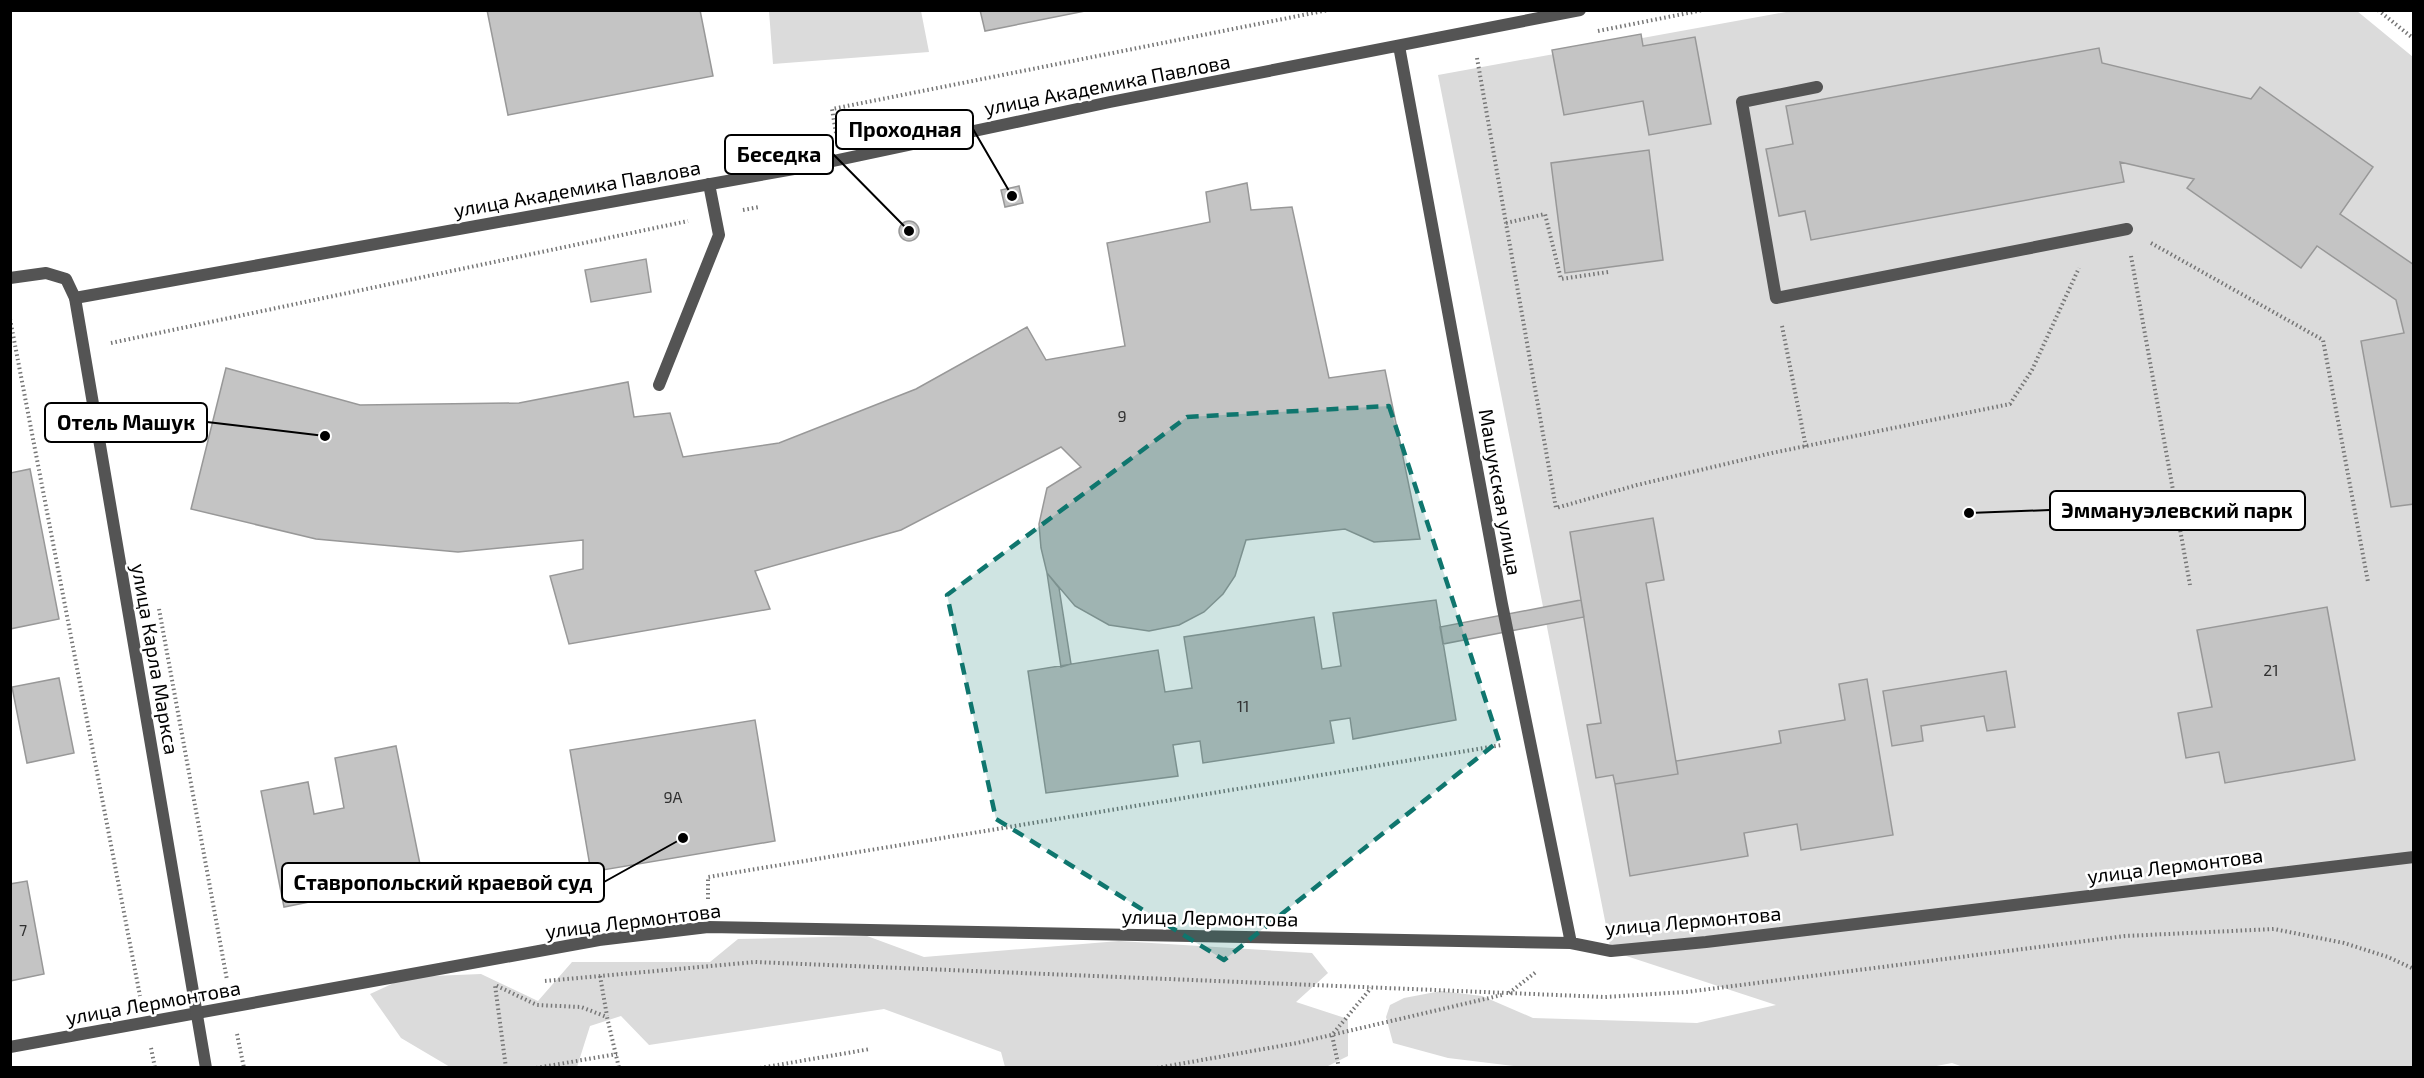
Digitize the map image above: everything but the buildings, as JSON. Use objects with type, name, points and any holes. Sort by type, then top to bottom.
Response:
[{"type":"street","name":"улица Академика Павлова","points":[[75,298],[841,159],[1110,102],[1580,10]]},
{"type":"street","name":"Машукская улица","points":[[1399,46],[1502,604],[1571,943]]},
{"type":"street","points":[[1817,87],[1742,102],[1776,298],[2127,229]]},
{"type":"street","points":[[659,386],[719,235],[710,184]]},
{"type":"street","name":"улица Карла Маркса","points":[[10,278],[46,273],[66,279],[75,298],[206,1068]]},
{"type":"street","name":"улица Лермонтова","points":[[10,1047],[598,940],[708,927],[1571,943],[1611,951],[1706,942],[2414,857]]},
{"type":"path","points":[[841,159],[832,109],[1328,10]]},
{"type":"path","points":[[2378,10],[2414,39]]},
{"type":"path","points":[[1495,27],[1476,54],[1556,508],[1637,485],[2010,404],[2032,370],[2093,236]]},
{"type":"path","points":[[110,344],[769,204]]},
{"type":"path","points":[[1506,223],[1545,214],[1562,279],[1608,272]]},
{"type":"path","points":[[2127,229],[2323,340],[2368,582]]},
{"type":"path","points":[[2127,229],[2190,585]]},
{"type":"path","points":[[1776,298],[1806,447]]},
{"type":"path","points":[[10,319],[155,1068]]},
{"type":"path","points":[[158,601],[231,1008],[244,1068]]},
{"type":"path","points":[[708,927],[708,877],[1529,741]]},
{"type":"path","points":[[542,981],[755,962],[1605,997],[1686,992],[2125,936],[2274,929],[2344,944],[2388,957],[2414,969]]},
{"type":"path","points":[[1157,1068],[1332,1035],[1509,994],[1571,943]]},
{"type":"path","points":[[600,976],[619,1068]]},
{"type":"path","points":[[495,985],[506,984]]},
{"type":"path","points":[[495,985],[537,1005],[581,1007],[607,1017]]},
{"type":"path","points":[[495,985],[506,1068]]},
{"type":"path","points":[[1332,1035],[1372,988]]},
{"type":"path","points":[[1332,1035],[1340,1068]]},
{"type":"path","points":[[760,1068],[870,1049]]},
{"type":"path","points":[[536,1068],[616,1054]]},
{"type":"highlighted area","points":[[1389,406],[1499,741],[1224,960],[996,819],[947,595],[1187,417]]},
{"type":"shaded area","points":[[1797,10],[2357,11],[2413,57],[2413,1067],[1966,1068],[1952,1063],[1926,1068],[1530,1068],[1448,1058],[1393,1043],[1386,1017],[1390,1005],[1404,998],[1441,991],[1482,996],[1533,1018],[1697,1023],[1776,1005],[1611,951],[1438,75]]},
{"type":"shaded area","points":[[769,11],[921,11],[929,52],[773,64]]},
{"type":"shaded area","points":[[867,936],[924,957],[1119,941],[1312,953],[1328,973],[1296,1002],[1348,1019],[1348,1056],[1324,1068],[1005,1067],[1001,1052],[884,1009],[649,1045],[621,1016],[590,1026],[577,1067],[450,1067],[401,1038],[370,994],[407,977],[481,974],[538,1001],[572,962],[710,962],[738,939]]},
{"type":"place","name":"Проходная","points":[[1012,196]]},
{"type":"place","name":"Беседка","points":[[909,231]]},
{"type":"place","name":"Отель Машук","points":[[325,436]]},
{"type":"place","name":"Эммануэлевский парк","points":[[1969,513]]},
{"type":"place","name":"Ставропольский краевой суд","points":[[683,838]]}]
